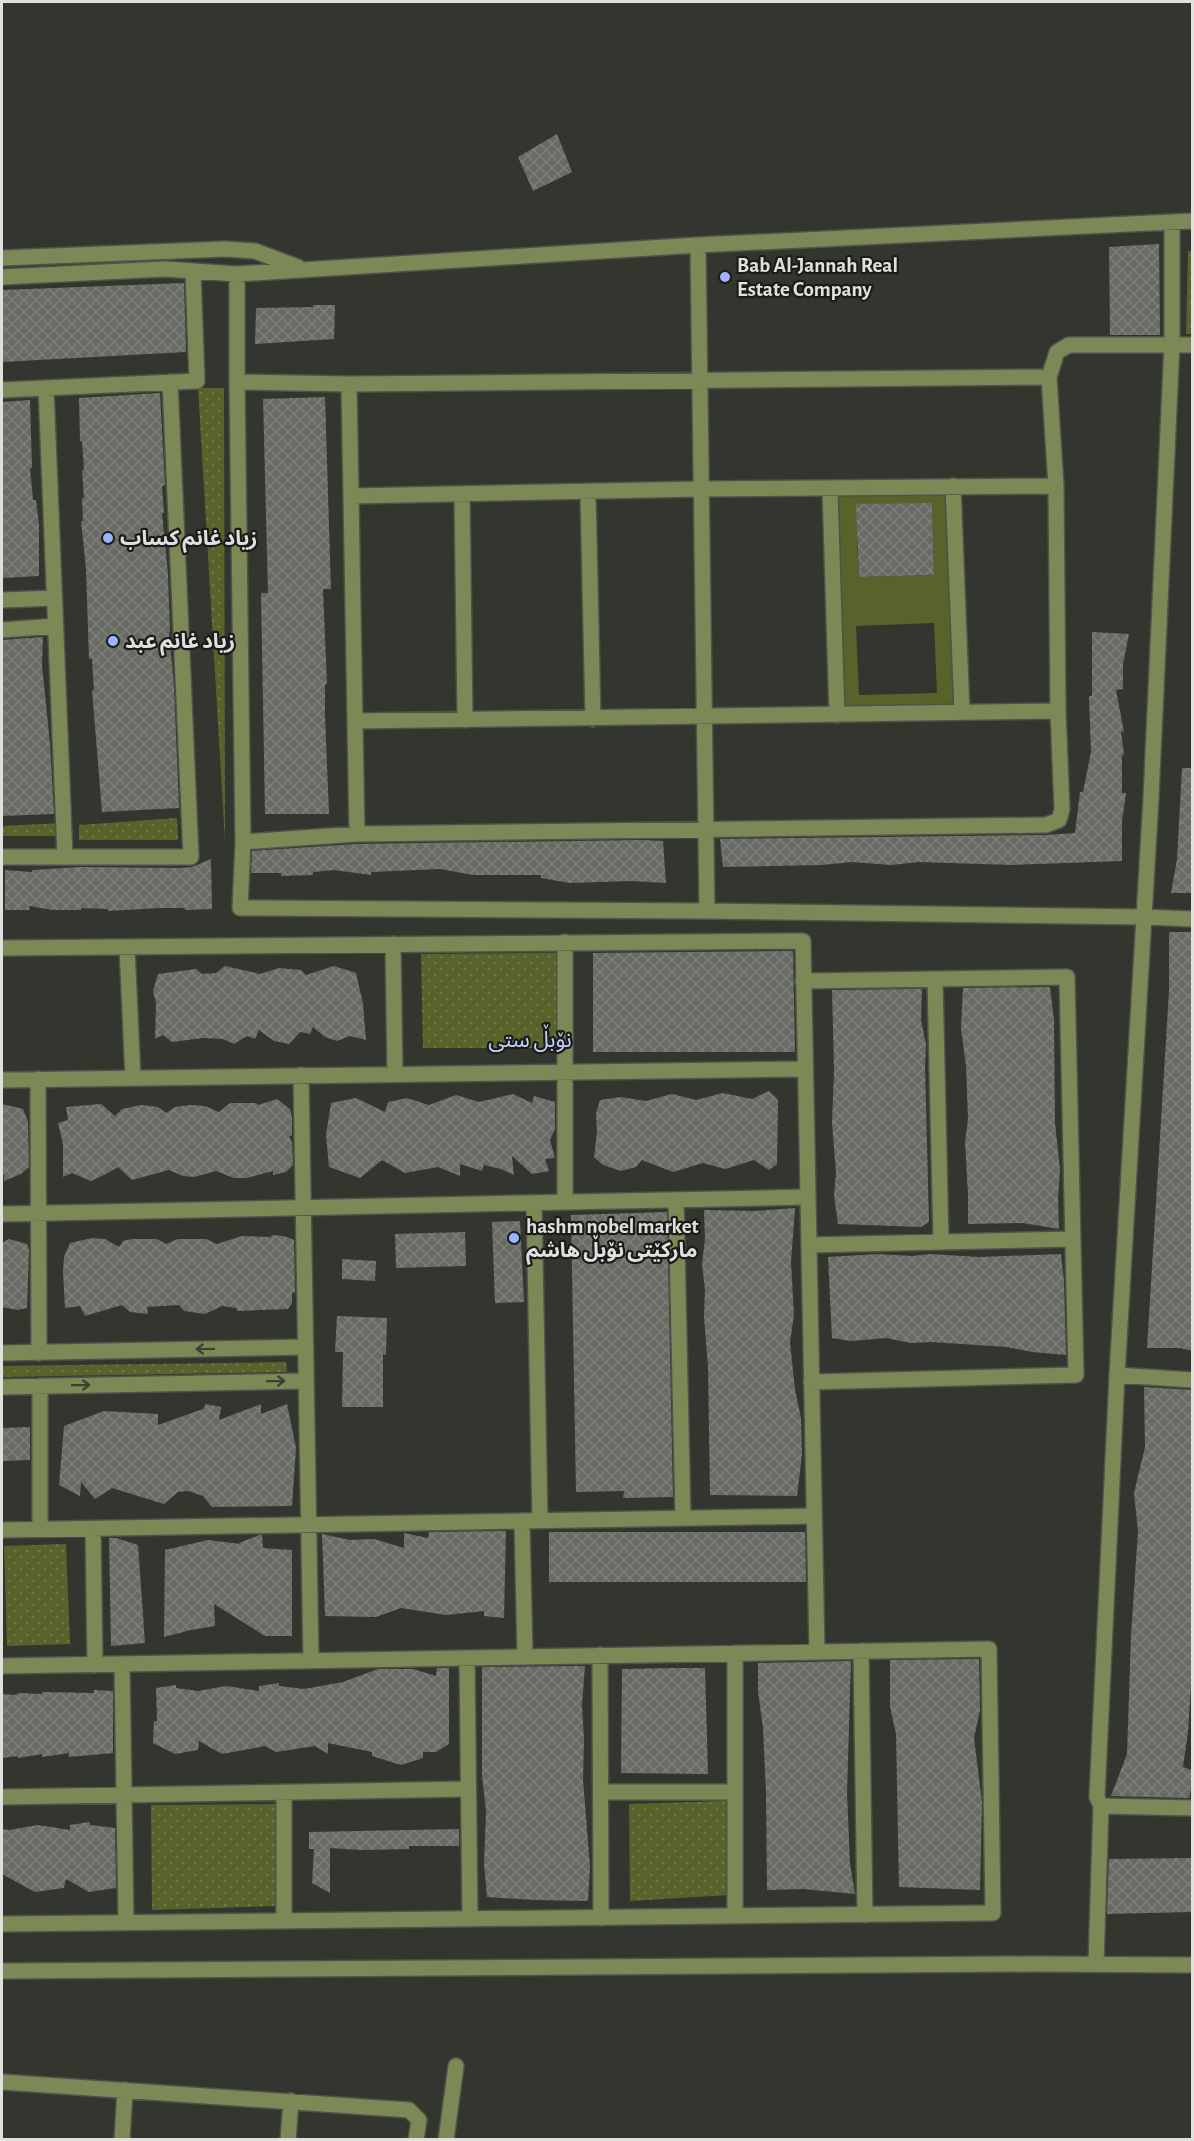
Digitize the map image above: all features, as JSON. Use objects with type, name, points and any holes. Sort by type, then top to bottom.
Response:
[{"type":"street","points":[[2,277],[165,269],[237,274],[698,245],[1192,221]]},
{"type":"street","points":[[1096,1964],[1101,1806],[1097,1797],[1097,1771],[1144,917],[1172,344],[1172,222]]},
{"type":"street","points":[[698,245],[707,911]]},
{"type":"street","points":[[2,258],[225,249],[255,251],[308,270]]},
{"type":"street","points":[[2,390],[197,381],[193,272]]},
{"type":"street","points":[[237,274],[243,842],[240,908],[707,911],[1144,917],[1192,920]]},
{"type":"street","points":[[243,842],[357,834],[1046,825],[1059,820],[1062,809],[1058,711],[1056,486],[1049,377],[1057,352],[1069,345],[1192,345]]},
{"type":"street","points":[[237,382],[349,384],[1049,377]]},
{"type":"street","points":[[2,857],[191,857],[170,382]]},
{"type":"street","points":[[349,384],[357,834]]},
{"type":"street","points":[[45,388],[65,857]]},
{"type":"street","points":[[953,486],[962,712]]},
{"type":"street","points":[[351,496],[701,489],[1056,486]]},
{"type":"street","points":[[831,489],[837,715]]},
{"type":"street","points":[[588,492],[593,719]]},
{"type":"street","points":[[462,494],[465,720]]},
{"type":"street","points":[[2,600],[54,598]]},
{"type":"street","points":[[2,630],[56,626]]},
{"type":"street","points":[[355,721],[1058,711]]},
{"type":"street","points":[[2,948],[802,941],[817,1652]]},
{"type":"street","points":[[565,942],[565,1202]]},
{"type":"street","points":[[393,944],[395,1074]]},
{"type":"street","points":[[127,947],[133,1078]]},
{"type":"street","points":[[803,981],[1066,977],[1076,1375],[811,1382]]},
{"type":"street","points":[[935,979],[941,1242]]},
{"type":"street","points":[[2,1080],[805,1069]]},
{"type":"street","points":[[301,1075],[311,1661]]},
{"type":"street","points":[[38,1079],[39,1353]]},
{"type":"street","points":[[2,1214],[808,1197]]},
{"type":"street","points":[[676,1200],[684,1518]]},
{"type":"street","points":[[534,1203],[540,1521]]},
{"type":"street","points":[[808,1245],[1073,1239]]},
{"type":"street","points":[[2,1353],[306,1347]]},
{"type":"street","points":[[1117,1375],[1192,1380]]},
{"type":"street","points":[[2,1387],[306,1381]]},
{"type":"street","points":[[39,1386],[40,1530]]},
{"type":"street","points":[[2,1530],[814,1516]]},
{"type":"street","points":[[522,1521],[525,1657]]},
{"type":"street","points":[[93,1529],[95,1665]]},
{"type":"street","points":[[2,1666],[988,1649],[993,1902],[993,1913],[2,1924]]},
{"type":"street","points":[[861,1651],[865,1915]]},
{"type":"street","points":[[735,1653],[735,1916]]},
{"type":"street","points":[[600,1656],[601,1918]]},
{"type":"street","points":[[467,1658],[470,1919]]},
{"type":"street","points":[[122,1664],[126,1922]]},
{"type":"street","points":[[2,1797],[468,1789]]},
{"type":"street","points":[[284,1792],[284,1921]]},
{"type":"street","points":[[601,1792],[735,1792]]},
{"type":"street","points":[[1101,1806],[1192,1808]]},
{"type":"street","points":[[2,1971],[1192,1965]]},
{"type":"street","points":[[446,2139],[456,2066]]},
{"type":"street","points":[[2,2082],[409,2110],[419,2120],[416,2139]]},
{"type":"street","points":[[122,2139],[125,2090]]},
{"type":"street","points":[[288,2139],[291,2101]]},
{"type":"green space","points":[[1188,251],[1192,251],[1192,334],[1186,334]]},
{"type":"green space","points":[[198,388],[224,388],[225,841]]},
{"type":"green space","points":[[953,486],[962,712],[837,715],[830,489]],"holes":[[[932,503],[934,575],[859,577],[857,540]],[[934,623],[937,693],[859,695],[856,626]]]},
{"type":"green space","points":[[177,818],[178,840],[79,840],[79,825]]},
{"type":"green space","points":[[62,823],[62,836],[2,836],[2,826]]},
{"type":"green space","points":[[558,953],[560,1048],[423,1048],[421,954]]},
{"type":"green space","points":[[286,1362],[287,1372],[2,1377],[2,1366]]},
{"type":"green space","points":[[66,1544],[70,1644],[7,1646],[4,1546]]},
{"type":"green space","points":[[727,1801],[729,1895],[630,1901],[629,1804]]},
{"type":"green space","points":[[275,1804],[276,1906],[152,1910],[151,1805]]},
{"type":"building","points":[[557,134],[572,172],[533,191],[518,157]]},
{"type":"building","points":[[1159,244],[1160,335],[1110,335],[1109,247]]},
{"type":"building","points":[[184,283],[186,352],[2,362],[2,290]]},
{"type":"building","points":[[313,305],[335,305],[334,339],[255,344],[256,308],[313,307]]},
{"type":"building","points":[[160,393],[165,485],[162,486],[164,513],[162,513],[168,574],[179,808],[102,812],[92,690],[94,690],[92,659],[89,659],[86,569],[81,521],[83,521],[82,498],[84,498],[82,470],[84,470],[82,441],[80,441],[79,398]]},
{"type":"building","points":[[325,397],[331,589],[323,589],[329,814],[265,814],[261,593],[268,593],[263,399]]},
{"type":"building","points":[[30,400],[32,468],[30,468],[33,500],[36,500],[39,525],[39,576],[2,578],[2,402]]},
{"type":"building","points":[[932,503],[934,575],[859,577],[856,504]]},
{"type":"building","points":[[1092,632],[1129,634],[1123,664],[1123,689],[1116,690],[1124,732],[1121,731],[1124,755],[1122,755],[1122,793],[1126,793],[1122,821],[1122,861],[1012,865],[919,862],[891,865],[852,862],[822,865],[723,867],[720,839],[1075,833],[1080,792],[1083,792],[1091,752],[1089,696],[1092,696]]},
{"type":"building","points":[[43,637],[42,665],[54,814],[2,816],[2,640]]},
{"type":"building","points":[[1182,768],[1192,768],[1192,893],[1171,893],[1177,859]]},
{"type":"building","points":[[663,841],[666,883],[631,881],[570,883],[541,878],[541,875],[473,875],[440,869],[371,872],[371,875],[334,870],[313,872],[313,875],[281,876],[281,873],[251,873],[252,851],[357,844]]},
{"type":"building","points":[[211,859],[212,909],[160,908],[108,911],[108,909],[81,908],[81,910],[53,910],[29,906],[30,910],[5,910],[5,870],[32,872],[32,870],[80,867],[180,868],[192,867]]},
{"type":"building","points":[[1169,932],[1192,932],[1192,1351],[1180,1348],[1147,1348],[1169,991]]},
{"type":"building","points":[[793,951],[795,1052],[593,1052],[593,953]]},
{"type":"building","points":[[225,966],[260,974],[279,968],[301,970],[306,975],[334,966],[356,973],[363,1004],[366,1040],[350,1036],[337,1041],[325,1037],[313,1027],[310,1034],[300,1032],[289,1044],[274,1041],[259,1030],[255,1039],[247,1036],[234,1044],[223,1039],[203,1038],[172,1042],[163,1035],[155,1039],[156,1003],[153,991],[158,974],[196,969],[202,974],[216,973]]},
{"type":"building","points":[[1050,987],[1054,1020],[1055,1123],[1060,1169],[1059,1229],[1023,1223],[968,1224],[965,1142],[968,1119],[966,1066],[961,1028],[963,988]]},
{"type":"building","points":[[922,989],[921,1020],[926,1044],[929,1222],[921,1227],[838,1224],[834,1195],[836,1173],[832,1123],[834,1071],[832,990]]},
{"type":"building","points":[[769,1091],[778,1100],[777,1164],[769,1170],[754,1160],[725,1169],[703,1163],[673,1172],[642,1160],[636,1167],[621,1171],[603,1165],[594,1157],[597,1132],[596,1113],[600,1100],[621,1097],[646,1101],[672,1094],[696,1100],[723,1093],[752,1099]]},
{"type":"building","points":[[513,1094],[532,1103],[534,1096],[555,1102],[555,1129],[550,1140],[555,1158],[545,1159],[549,1171],[532,1174],[512,1156],[514,1175],[484,1165],[482,1171],[460,1164],[460,1176],[438,1167],[405,1173],[382,1160],[360,1178],[329,1167],[326,1135],[331,1103],[356,1098],[385,1112],[388,1102],[407,1098],[429,1105],[456,1095],[479,1102]]},
{"type":"building","points":[[277,1099],[290,1109],[292,1117],[292,1136],[289,1136],[292,1142],[293,1165],[286,1172],[273,1175],[273,1171],[247,1178],[234,1178],[216,1171],[194,1177],[183,1176],[169,1170],[132,1180],[118,1167],[91,1181],[72,1173],[63,1177],[63,1144],[58,1123],[68,1120],[66,1107],[101,1104],[115,1116],[122,1109],[141,1105],[158,1107],[166,1113],[175,1107],[190,1105],[205,1106],[219,1112],[230,1103],[256,1103],[258,1105]]},
{"type":"building","points":[[2,1104],[23,1109],[28,1122],[29,1167],[21,1174],[4,1181],[4,1174],[2,1174]]},
{"type":"building","points":[[795,1208],[791,1262],[794,1315],[790,1342],[795,1390],[801,1418],[802,1455],[797,1496],[710,1495],[708,1367],[702,1264],[705,1239],[704,1210],[755,1211]]},
{"type":"building","points":[[667,1212],[673,1497],[623,1498],[624,1491],[576,1492],[571,1215]]},
{"type":"building","points":[[520,1221],[524,1302],[495,1303],[492,1222]]},
{"type":"building","points":[[465,1232],[466,1266],[396,1268],[395,1234]]},
{"type":"building","points":[[272,1235],[294,1240],[295,1292],[292,1293],[292,1303],[288,1309],[238,1311],[236,1308],[222,1306],[205,1314],[184,1311],[179,1305],[147,1307],[148,1314],[130,1312],[122,1305],[85,1316],[80,1306],[65,1308],[64,1257],[70,1243],[92,1238],[105,1239],[119,1247],[123,1241],[132,1239],[157,1239],[166,1244],[178,1239],[206,1239],[217,1244],[242,1236],[271,1237]]},
{"type":"building","points":[[9,1239],[27,1244],[29,1250],[27,1308],[17,1310],[2,1307],[2,1243]]},
{"type":"building","points":[[877,1254],[979,1257],[1061,1254],[1066,1355],[1007,1347],[931,1342],[911,1343],[886,1338],[851,1341],[832,1338],[828,1257]]},
{"type":"building","points":[[342,1259],[376,1261],[375,1281],[342,1279]]},
{"type":"building","points":[[337,1316],[387,1318],[386,1355],[383,1354],[383,1407],[342,1407],[343,1352],[335,1352]]},
{"type":"building","points":[[1144,1387],[1192,1390],[1192,1671],[1183,1767],[1192,1770],[1189,1798],[1111,1796],[1127,1754],[1131,1635],[1138,1531],[1134,1493],[1145,1447]]},
{"type":"building","points":[[206,1404],[221,1407],[219,1420],[261,1404],[261,1414],[287,1404],[296,1448],[292,1506],[212,1507],[203,1496],[188,1491],[178,1492],[164,1504],[112,1488],[95,1499],[81,1482],[80,1496],[59,1485],[64,1426],[104,1411],[158,1414],[158,1425],[203,1409]]},
{"type":"building","points":[[30,1427],[30,1460],[2,1461],[2,1428]]},
{"type":"building","points":[[506,1531],[504,1618],[484,1616],[484,1611],[446,1615],[401,1608],[376,1617],[325,1616],[322,1534],[350,1540],[374,1539],[404,1548],[404,1533],[428,1538],[429,1532]]},
{"type":"building","points":[[549,1532],[805,1532],[806,1582],[549,1582]]},
{"type":"building","points":[[262,1535],[263,1548],[292,1550],[292,1636],[265,1636],[214,1604],[215,1626],[164,1637],[165,1550],[208,1540],[240,1544]]},
{"type":"building","points":[[109,1538],[138,1545],[145,1643],[111,1646]]},
{"type":"building","points":[[979,1659],[980,1710],[974,1738],[982,1802],[980,1890],[899,1887],[896,1734],[890,1707],[890,1660]]},
{"type":"building","points":[[851,1661],[847,1793],[850,1863],[855,1894],[803,1889],[767,1890],[766,1793],[758,1663]]},
{"type":"building","points":[[585,1666],[582,1705],[583,1780],[590,1866],[588,1901],[487,1897],[484,1864],[486,1811],[482,1775],[482,1667]]},
{"type":"building","points":[[437,1668],[449,1668],[449,1744],[436,1752],[423,1752],[423,1758],[401,1765],[372,1756],[372,1752],[328,1743],[328,1754],[315,1746],[276,1752],[265,1746],[222,1754],[199,1741],[198,1750],[175,1754],[153,1743],[154,1721],[157,1721],[156,1688],[176,1685],[176,1688],[198,1691],[226,1686],[259,1691],[259,1686],[279,1683],[279,1686],[304,1689],[343,1682],[378,1669],[413,1669],[436,1676]]},
{"type":"building","points":[[705,1668],[708,1774],[621,1773],[622,1669]]},
{"type":"building","points":[[94,1690],[113,1691],[113,1753],[69,1757],[69,1753],[42,1757],[42,1754],[2,1758],[2,1694],[94,1693]]},
{"type":"building","points":[[90,1822],[90,1825],[115,1828],[116,1888],[89,1892],[66,1879],[64,1888],[35,1892],[2,1874],[2,1829],[38,1825],[70,1830],[70,1825]]},
{"type":"building","points":[[459,1829],[459,1846],[409,1846],[409,1849],[361,1850],[330,1848],[330,1893],[312,1883],[314,1849],[309,1849],[309,1832]]},
{"type":"building","points":[[1192,1858],[1192,1912],[1107,1914],[1109,1859]]},
{"type":"place","name":"Bab Al-Jannah Real Estate Company","points":[[725,277]]},
{"type":"place","name":"زياد غانم كساب","points":[[108,538]]},
{"type":"place","name":"زياد غانم عبد","points":[[113,641]]},
{"type":"place","name":"hashm nobel market مارکێتی نۆبڵ هاشم","points":[[514,1238]]},
{"type":"district","name":"نۆبڵ ستی","points":[[530,1039]]}]
